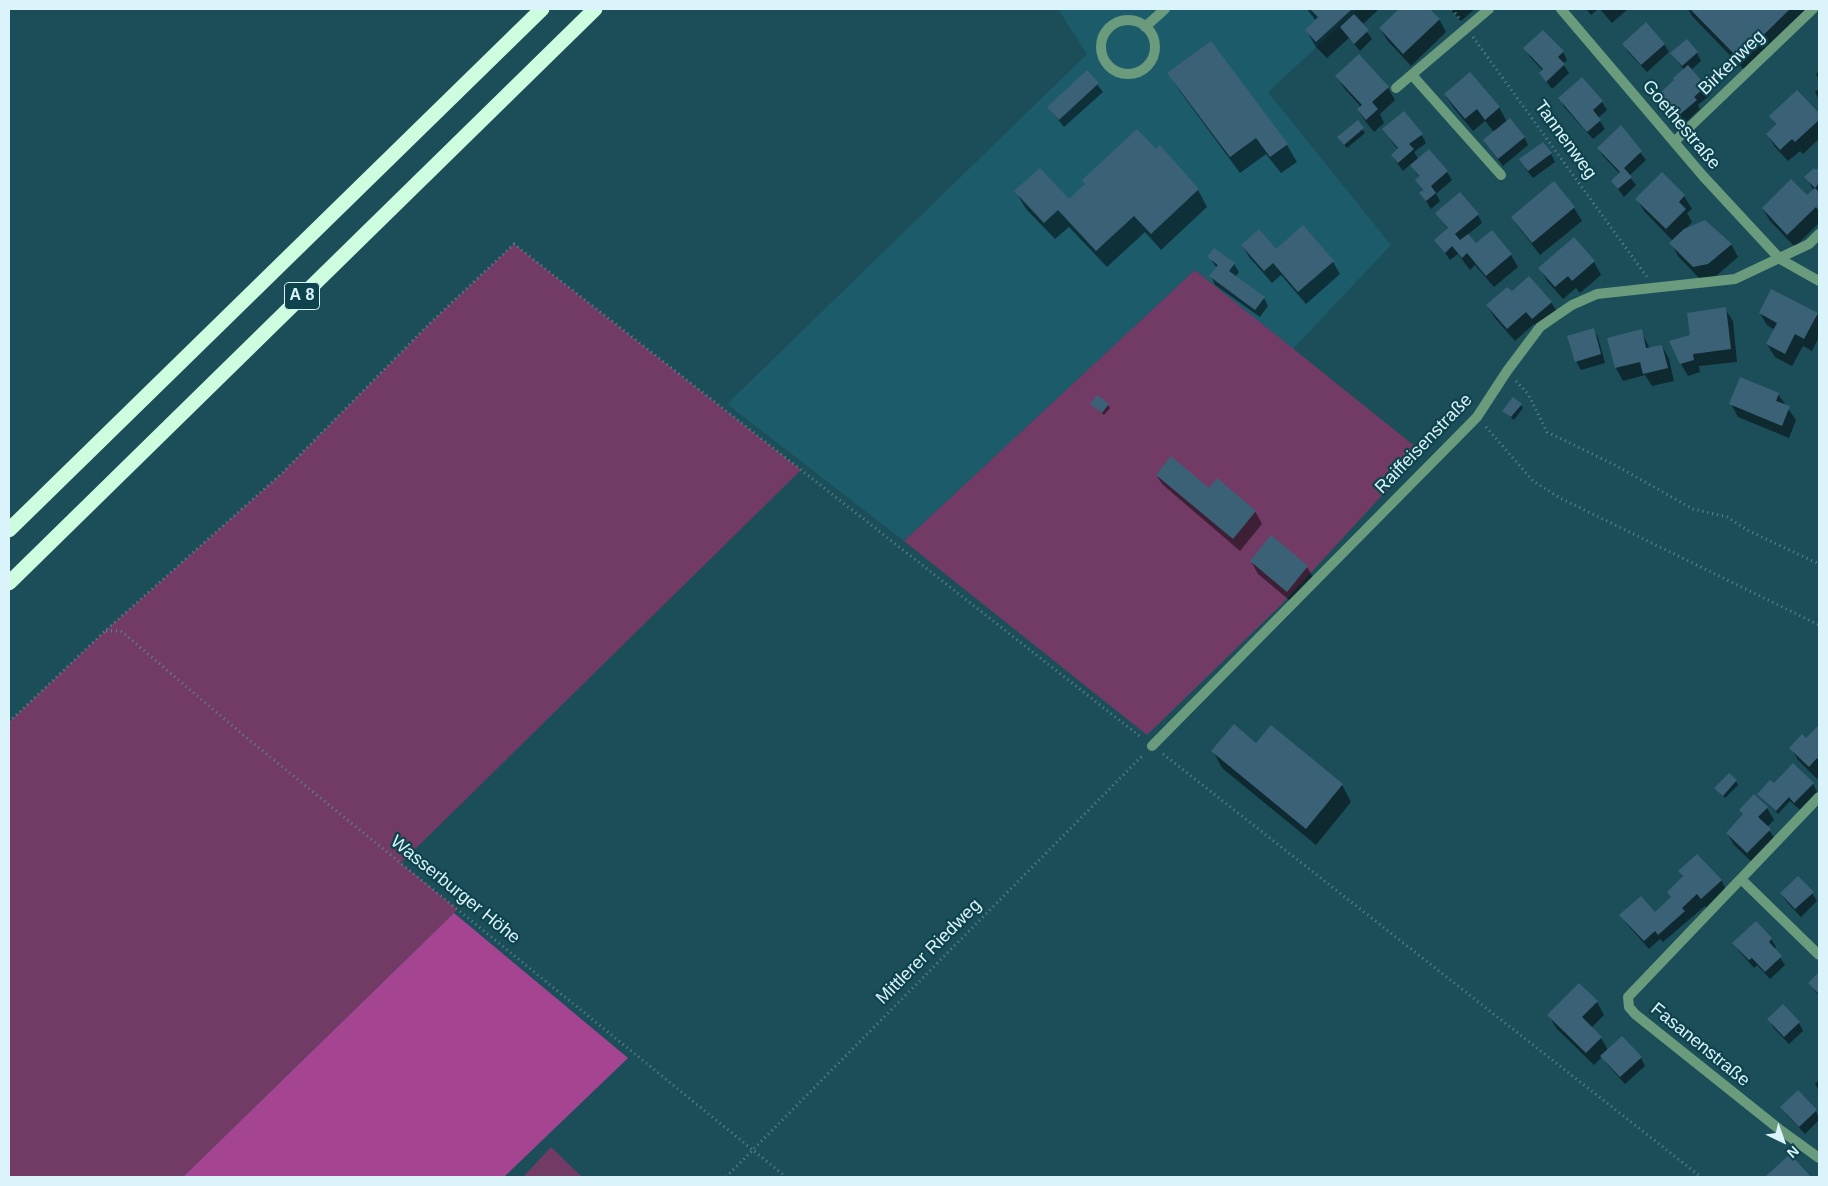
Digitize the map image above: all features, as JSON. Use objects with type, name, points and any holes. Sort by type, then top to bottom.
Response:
[{"type":"highway","name":"A 8","points":[[9,530],[542,9]]},
{"type":"highway","name":"A 8","points":[[9,583],[595,9]]},
{"type":"street","points":[[1145,27],[1165,9]]},
{"type":"street","points":[[1396,88],[1489,9]]},
{"type":"street","name":"Goethestraße","points":[[1561,9],[1703,176],[1780,259],[1819,281]]},
{"type":"street","name":"Birkenweg","points":[[1674,142],[1813,9]]},
{"type":"street","points":[[1130,20],[1145,27],[1151,34],[1154,42],[1154,52],[1145,68],[1128,74],[1111,68],[1101,52],[1101,44],[1108,29],[1122,21],[1130,20]]},
{"type":"street","points":[[1412,75],[1501,174]]},
{"type":"street","name":"Raiffeisenstraße","points":[[1152,746],[1477,417],[1507,371],[1540,327],[1572,305],[1597,294],[1735,279],[1808,244],[1819,234]]},
{"type":"street","name":"Fasanenstraße","points":[[1819,797],[1628,996],[1629,1007],[1635,1014],[1779,1129],[1819,1158]]},
{"type":"street","points":[[1741,879],[1819,955]]},
{"type":"path","name":"Tannenweg","points":[[1452,9],[1655,287]]},
{"type":"path","points":[[9,722],[105,631],[281,474],[430,323],[514,244],[1701,1177]]},
{"type":"path","points":[[1507,371],[1528,394],[1547,432],[1613,464],[1693,509],[1727,517],[1749,531],[1819,564]]},
{"type":"path","points":[[1477,417],[1533,481],[1560,498],[1819,625]]},
{"type":"path","name":"Wasserburger Höhe","points":[[105,631],[121,631],[242,734],[786,1177]]},
{"type":"path","name":"Mittlerer Riedweg","points":[[726,1177],[1152,746]]},
{"type":"shaded area","points":[[1058,9],[1358,9],[1268,92],[1391,245],[1293,349],[1195,270],[904,541],[727,404],[1087,54]]},
{"type":"shaded area","points":[[514,244],[801,470],[401,863],[457,909],[183,1177],[9,1177],[9,722],[105,631],[281,474],[430,323]]},
{"type":"shaded area","points":[[1195,270],[1422,452],[1282,604],[1147,735],[904,541]]},
{"type":"shaded area","points":[[454,913],[628,1058],[504,1177],[183,1177]]},
{"type":"shaded area","points":[[551,1147],[582,1177],[523,1177]]},
{"type":"building","points":[[1310,9],[1352,9],[1316,42],[1305,30],[1318,17]]},
{"type":"building","points":[[1399,9],[1430,9],[1440,19],[1403,54],[1379,28]]},
{"type":"building","points":[[1690,9],[1790,9],[1739,59]]},
{"type":"building","points":[[1354,14],[1369,30],[1354,44],[1340,27]]},
{"type":"building","points":[[1646,22],[1665,44],[1641,65],[1622,44]]},
{"type":"building","points":[[1543,30],[1564,51],[1558,57],[1565,64],[1546,82],[1539,73],[1543,69],[1523,48]]},
{"type":"building","points":[[1687,39],[1698,52],[1682,66],[1670,53]]},
{"type":"building","points":[[1211,41],[1288,144],[1270,157],[1256,138],[1230,157],[1167,73]]},
{"type":"building","points":[[1359,54],[1389,87],[1372,102],[1378,109],[1366,120],[1357,109],[1362,105],[1335,76]]},
{"type":"building","points":[[1688,65],[1706,86],[1694,97],[1697,100],[1678,116],[1659,94]]},
{"type":"building","points":[[1087,70],[1099,83],[1059,120],[1047,107]]},
{"type":"building","points":[[1470,72],[1500,107],[1485,120],[1477,109],[1465,119],[1444,94]]},
{"type":"building","points":[[1582,77],[1603,101],[1593,110],[1601,120],[1587,132],[1558,98]]},
{"type":"building","points":[[1797,90],[1819,113],[1819,120],[1795,142],[1792,139],[1780,150],[1766,134],[1776,124],[1769,116]]},
{"type":"building","points":[[1404,111],[1423,134],[1409,144],[1414,149],[1398,163],[1391,155],[1398,148],[1382,129]]},
{"type":"building","points":[[1510,118],[1525,137],[1498,159],[1483,140]]},
{"type":"building","points":[[1358,120],[1364,128],[1344,145],[1337,137]]},
{"type":"building","points":[[1621,125],[1642,151],[1624,168],[1632,177],[1618,189],[1611,181],[1620,172],[1597,148]]},
{"type":"building","points":[[1137,129],[1156,149],[1160,145],[1199,189],[1151,234],[1134,216],[1096,251],[1058,210],[1044,223],[1014,191],[1040,168],[1069,199],[1085,184],[1082,180]]},
{"type":"building","points":[[1543,142],[1552,153],[1528,171],[1519,159]]},
{"type":"building","points":[[1429,149],[1448,171],[1431,186],[1436,193],[1426,201],[1419,193],[1423,190],[1415,180],[1419,176],[1410,165]]},
{"type":"building","points":[[1819,167],[1819,183],[1815,188],[1804,177],[1814,168],[1816,170]]},
{"type":"building","points":[[1662,172],[1685,195],[1679,202],[1686,209],[1666,229],[1635,199]]},
{"type":"building","points":[[1791,179],[1807,195],[1815,188],[1819,192],[1819,211],[1816,207],[1787,235],[1762,208]]},
{"type":"building","points":[[1554,181],[1575,207],[1532,243],[1511,217]]},
{"type":"building","points":[[1460,192],[1479,214],[1455,234],[1460,240],[1468,234],[1476,243],[1492,230],[1512,254],[1486,276],[1467,253],[1462,258],[1452,246],[1445,253],[1434,240],[1448,228],[1435,213]]},
{"type":"building","points":[[1705,220],[1732,244],[1708,264],[1693,267],[1669,243],[1684,229]]},
{"type":"building","points":[[1303,225],[1334,261],[1298,292],[1273,263],[1264,271],[1241,245],[1259,229],[1276,249]]},
{"type":"building","points":[[1574,237],[1595,261],[1572,281],[1568,276],[1555,287],[1538,268]]},
{"type":"building","points":[[1214,248],[1235,263],[1229,271],[1265,297],[1255,310],[1209,276],[1218,265],[1207,257]]},
{"type":"building","points":[[1529,276],[1552,302],[1532,319],[1526,312],[1507,329],[1486,305],[1507,287],[1512,291]]},
{"type":"building","points":[[1771,289],[1818,313],[1804,339],[1795,334],[1785,354],[1766,344],[1777,323],[1759,313]]},
{"type":"building","points":[[1726,307],[1731,349],[1693,354],[1694,360],[1680,364],[1669,341],[1690,335],[1687,313]]},
{"type":"building","points":[[1594,328],[1601,354],[1575,362],[1567,336]]},
{"type":"building","points":[[1642,329],[1646,348],[1662,345],[1668,368],[1643,374],[1640,362],[1615,368],[1607,338]]},
{"type":"building","points":[[1740,377],[1779,393],[1776,401],[1790,406],[1782,426],[1729,404]]},
{"type":"building","points":[[1097,395],[1109,404],[1102,413],[1090,404]]},
{"type":"building","points":[[1513,397],[1522,404],[1511,417],[1502,411]]},
{"type":"building","points":[[1171,456],[1209,488],[1217,478],[1256,511],[1233,539],[1156,475]]},
{"type":"building","points":[[1271,535],[1308,566],[1287,592],[1250,561]]},
{"type":"building","points":[[1234,724],[1256,743],[1271,725],[1343,784],[1306,829],[1211,751]]},
{"type":"building","points":[[1819,725],[1819,760],[1817,758],[1809,767],[1789,748],[1802,734],[1806,738]]},
{"type":"building","points":[[1793,763],[1814,783],[1794,803],[1789,797],[1776,811],[1757,794],[1770,780],[1774,783]]},
{"type":"building","points":[[1729,773],[1737,780],[1723,796],[1714,788]]},
{"type":"building","points":[[1754,794],[1768,807],[1758,817],[1771,829],[1747,853],[1726,833],[1743,814],[1739,810]]},
{"type":"building","points":[[1697,854],[1722,880],[1701,899],[1697,894],[1682,908],[1685,911],[1658,935],[1655,931],[1644,941],[1619,915],[1641,896],[1655,912],[1671,897],[1667,892],[1683,876],[1678,871]]},
{"type":"building","points":[[1798,876],[1814,892],[1795,909],[1780,893]]},
{"type":"building","points":[[1756,921],[1772,938],[1769,942],[1782,956],[1765,972],[1752,958],[1749,960],[1732,943]]},
{"type":"building","points":[[1819,972],[1819,994],[1808,983]]},
{"type":"building","points":[[1579,983],[1598,1001],[1582,1017],[1602,1037],[1586,1053],[1547,1015]]},
{"type":"building","points":[[1783,1004],[1800,1022],[1784,1037],[1767,1019]]},
{"type":"building","points":[[1622,1036],[1642,1057],[1620,1077],[1600,1056]]},
{"type":"building","points":[[1798,1090],[1817,1110],[1799,1127],[1780,1107]]},
{"type":"building","points":[[1790,1154],[1811,1177],[1765,1177]]}]
